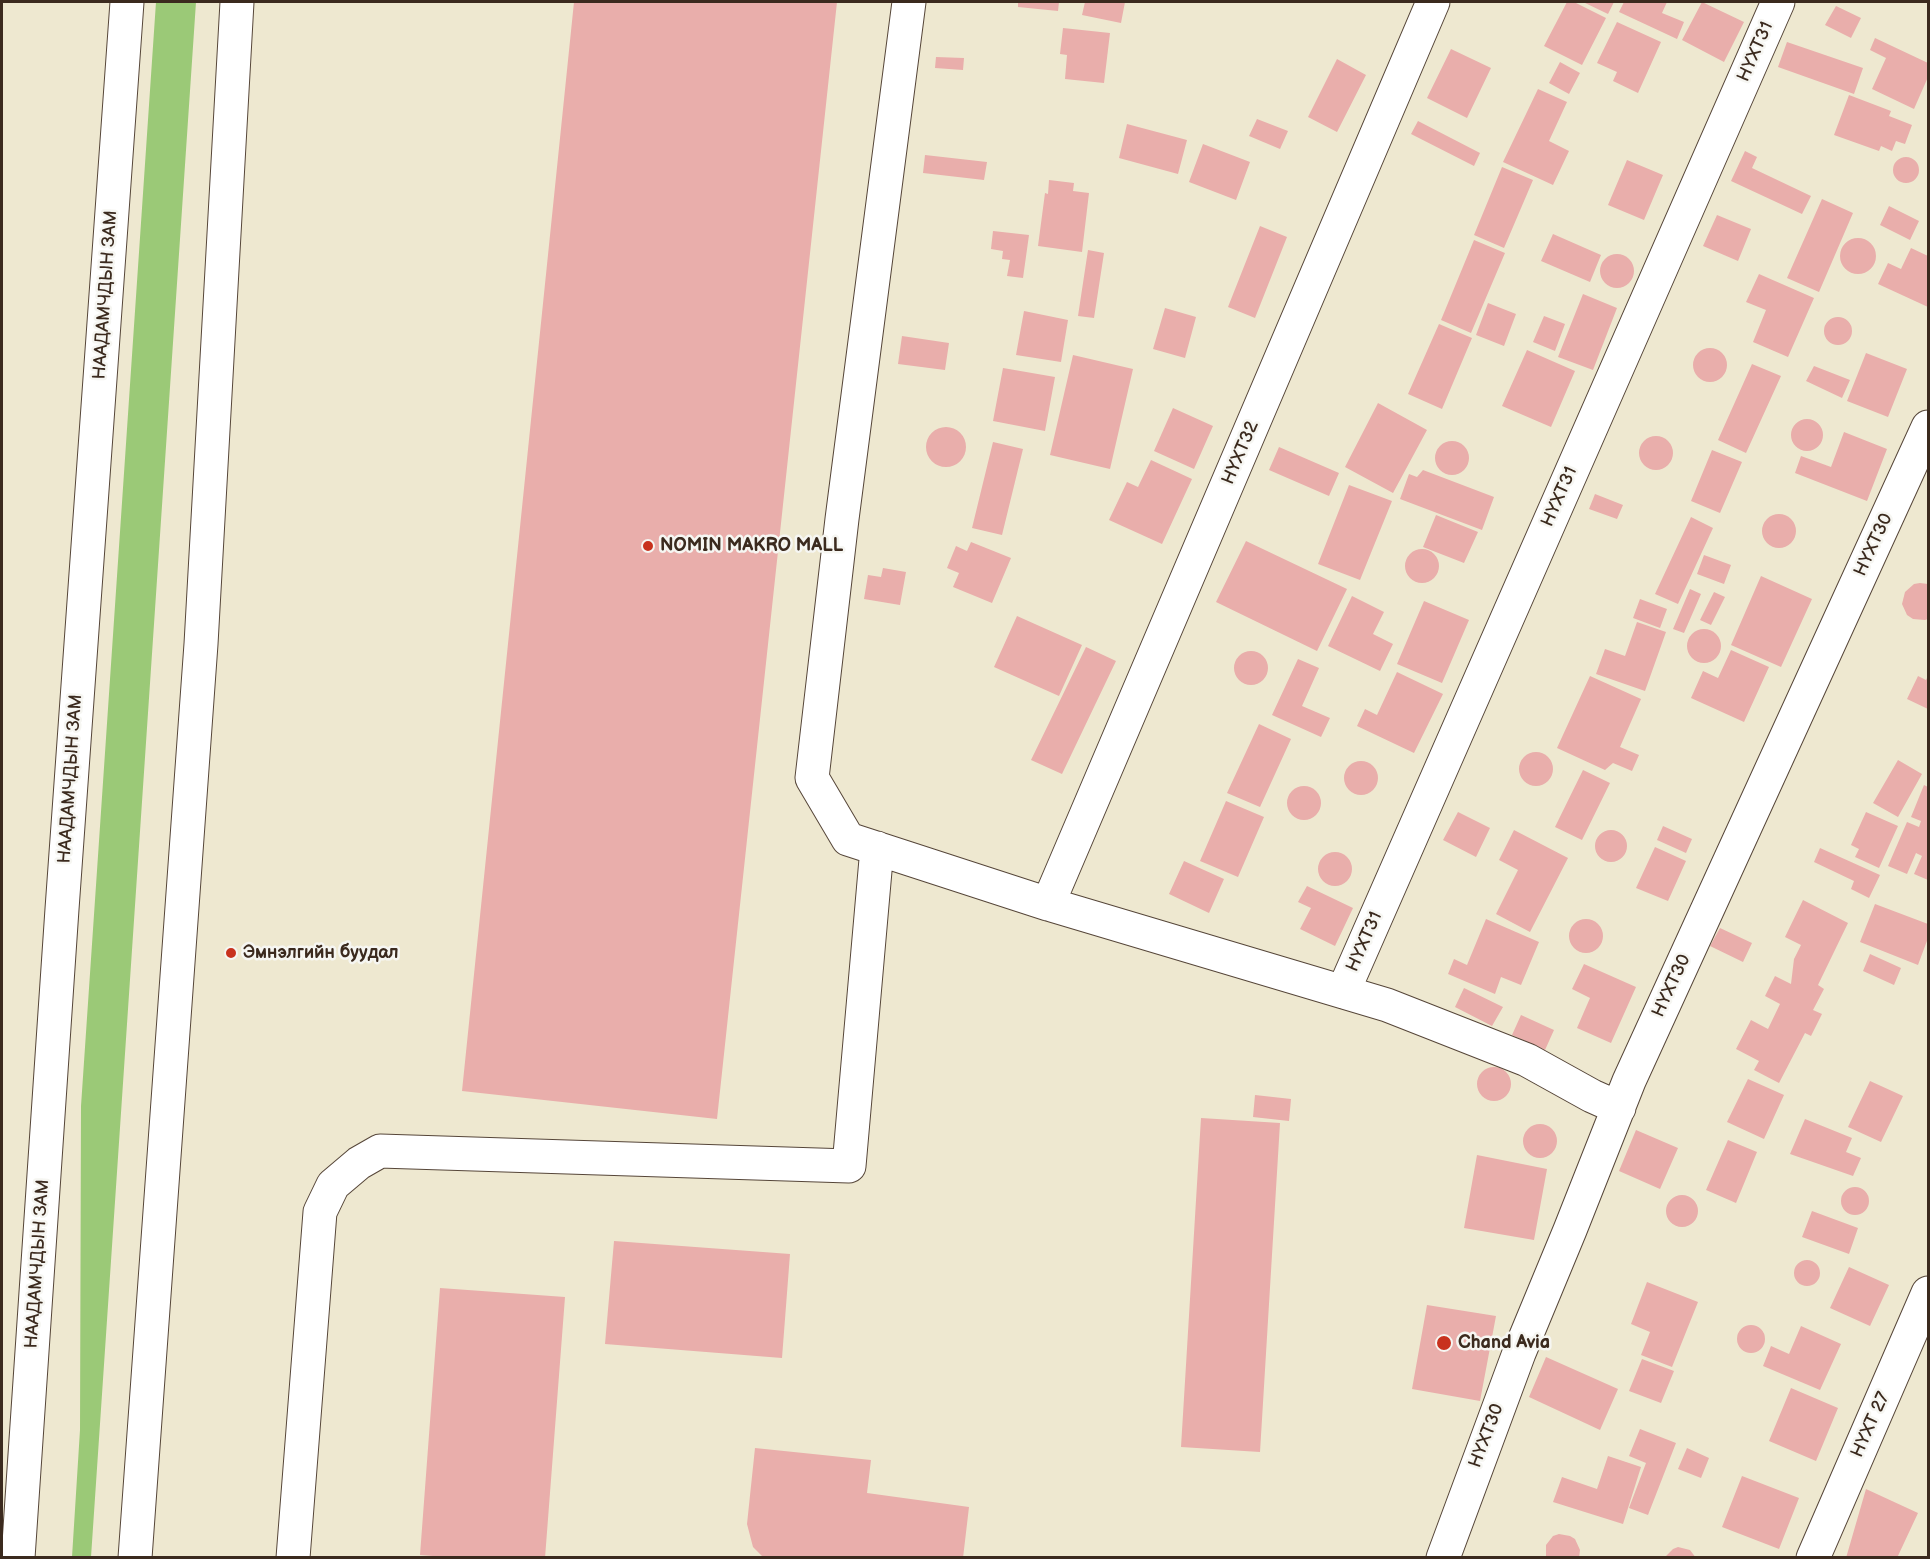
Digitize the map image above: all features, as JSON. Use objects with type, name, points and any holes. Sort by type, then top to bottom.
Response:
[{"type":"main road","name":"НААДАМЧДЫН ЗАМ","points":[[18,1557],[127,2]]},
{"type":"main road","points":[[135,1557],[201,644],[237,2]]},
{"type":"main road","points":[[909,2],[842,519],[812,778],[848,839],[1048,904],[1387,1005],[1527,1060],[1592,1096],[1619,1108]]},
{"type":"main road","name":"НҮХТ32","points":[[1048,904],[1433,2]]},
{"type":"main road","name":"НҮХТ31","points":[[1343,992],[1778,2]]},
{"type":"main road","name":"НҮХТ30","points":[[1443,1557],[1519,1353],[1629,1081],[1929,427]]},
{"type":"main road","points":[[293,1557],[320,1212],[333,1185],[358,1162],[380,1151],[849,1166],[877,848]]},
{"type":"main road","name":"НҮХТ 27","points":[[1813,1557],[1918,1344],[1929,1293]]},
{"type":"green space","points":[[156,2],[196,2],[91,1557],[72,1557],[80,1430],[81,1106]]},
{"type":"building","name":"NOMIN MAKRO MALL","points":[[574,2],[837,2],[717,1119],[462,1091]]},
{"type":"building","points":[[1018,2],[1059,2],[1058,11],[1018,7]]},
{"type":"building","points":[[1085,2],[1125,2],[1121,23],[1082,15]]},
{"type":"building","points":[[1567,2],[1574,2],[1606,18],[1582,65],[1544,46]]},
{"type":"building","points":[[1583,2],[1614,2],[1608,14]]},
{"type":"building","points":[[1624,2],[1667,2],[1662,13],[1684,22],[1677,39],[1619,12]]},
{"type":"building","points":[[1702,2],[1744,22],[1724,62],[1682,40]]},
{"type":"building","points":[[1836,6],[1861,18],[1851,38],[1825,25]]},
{"type":"building","points":[[1617,22],[1661,42],[1638,93],[1613,81],[1617,72],[1597,63]]},
{"type":"building","points":[[1063,28],[1110,33],[1104,83],[1065,79],[1067,55],[1060,54]]},
{"type":"building","points":[[1875,38],[1928,63],[1928,77],[1914,109],[1872,89],[1886,58],[1870,50]]},
{"type":"building","points":[[1787,42],[1863,68],[1854,94],[1778,67]]},
{"type":"building","points":[[1451,49],[1491,68],[1467,118],[1427,98]]},
{"type":"building","points":[[936,57],[964,58],[963,70],[935,68]]},
{"type":"building","points":[[1337,59],[1366,75],[1337,132],[1308,117]]},
{"type":"building","points":[[1560,62],[1580,73],[1569,94],[1549,83]]},
{"type":"building","points":[[1538,89],[1567,102],[1549,141],[1569,151],[1553,185],[1503,162]]},
{"type":"building","points":[[1849,95],[1891,111],[1889,116],[1912,125],[1905,144],[1896,141],[1892,151],[1881,146],[1879,151],[1834,135]]},
{"type":"building","points":[[1257,119],[1288,131],[1280,149],[1249,136]]},
{"type":"building","points":[[1418,121],[1480,153],[1474,166],[1411,134]]},
{"type":"building","points":[[1127,124],[1187,140],[1178,174],[1119,158]]},
{"type":"building","points":[[1203,144],[1250,162],[1236,200],[1189,182]]},
{"type":"building","points":[[1745,151],[1757,157],[1752,168],[1811,196],[1802,214],[1731,181]]},
{"type":"building","points":[[925,155],[987,162],[984,180],[923,173]]},
{"type":"building","points":[[1906,157],[1915,161],[1919,170],[1915,179],[1906,183],[1897,179],[1893,170],[1897,161]]},
{"type":"building","points":[[1627,160],[1663,175],[1644,220],[1608,205]]},
{"type":"building","points":[[1502,167],[1533,180],[1504,248],[1474,235]]},
{"type":"building","points":[[1049,180],[1074,183],[1073,191],[1089,193],[1082,252],[1038,246],[1045,193],[1048,194]]},
{"type":"building","points":[[1822,199],[1853,213],[1819,292],[1787,278]]},
{"type":"building","points":[[1889,206],[1919,221],[1910,240],[1880,225]]},
{"type":"building","points":[[1717,215],[1751,229],[1738,261],[1703,246]]},
{"type":"building","points":[[1260,226],[1287,237],[1255,318],[1228,307]]},
{"type":"building","points":[[993,231],[1029,235],[1023,278],[1007,276],[1010,260],[1002,259],[1003,251],[991,249]]},
{"type":"building","points":[[1553,234],[1601,255],[1590,282],[1541,261]]},
{"type":"building","points":[[1858,238],[1871,243],[1876,256],[1871,269],[1858,274],[1845,269],[1840,256],[1845,243]]},
{"type":"building","points":[[1474,240],[1505,253],[1471,333],[1441,320]]},
{"type":"building","points":[[1911,248],[1928,256],[1928,307],[1878,284],[1888,263],[1901,269]]},
{"type":"building","points":[[1088,250],[1104,253],[1094,318],[1078,316]]},
{"type":"building","points":[[1617,254],[1629,259],[1634,271],[1629,283],[1617,288],[1605,283],[1600,271],[1605,259]]},
{"type":"building","points":[[1759,274],[1814,298],[1788,357],[1753,342],[1766,310],[1746,302]]},
{"type":"building","points":[[1583,294],[1617,308],[1593,370],[1558,357]]},
{"type":"building","points":[[1488,303],[1516,314],[1504,346],[1476,335]]},
{"type":"building","points":[[1165,308],[1196,317],[1185,358],[1153,349]]},
{"type":"building","points":[[1024,311],[1068,320],[1061,362],[1016,355]]},
{"type":"building","points":[[1544,316],[1565,324],[1555,351],[1533,342]]},
{"type":"building","points":[[1838,317],[1848,321],[1852,331],[1848,341],[1838,345],[1828,341],[1824,331],[1828,321]]},
{"type":"building","points":[[1439,324],[1472,338],[1442,409],[1408,394]]},
{"type":"building","points":[[902,336],[949,343],[945,370],[898,364]]},
{"type":"building","points":[[1710,348],[1722,353],[1727,365],[1722,377],[1710,382],[1698,377],[1693,365],[1698,353]]},
{"type":"building","points":[[1527,350],[1575,371],[1551,427],[1502,406]]},
{"type":"building","points":[[1866,353],[1907,369],[1888,417],[1847,401]]},
{"type":"building","points":[[1073,355],[1133,369],[1110,469],[1050,455]]},
{"type":"building","points":[[1752,364],[1781,376],[1746,453],[1718,440]]},
{"type":"building","points":[[1814,366],[1850,380],[1842,398],[1806,381]]},
{"type":"building","points":[[1003,368],[1055,377],[1045,431],[993,421]]},
{"type":"building","points":[[1378,403],[1427,430],[1393,493],[1345,467]]},
{"type":"building","points":[[1173,408],[1213,426],[1194,469],[1154,451]]},
{"type":"building","points":[[1807,419],[1818,424],[1823,435],[1818,446],[1807,451],[1796,446],[1791,435],[1796,424]]},
{"type":"building","points":[[946,427],[960,433],[966,447],[960,461],[946,467],[932,461],[926,447],[932,433]]},
{"type":"building","points":[[1844,432],[1887,449],[1867,501],[1795,473],[1801,456],[1831,467]]},
{"type":"building","points":[[1656,436],[1668,441],[1673,453],[1668,465],[1656,470],[1644,465],[1639,453],[1644,441]]},
{"type":"building","points":[[1452,441],[1464,446],[1469,458],[1464,470],[1452,475],[1440,470],[1435,458],[1440,446]]},
{"type":"building","points":[[993,442],[1023,449],[1002,535],[972,528]]},
{"type":"building","points":[[1279,447],[1339,473],[1329,496],[1269,470]]},
{"type":"building","points":[[1712,450],[1742,462],[1720,513],[1691,501]]},
{"type":"building","points":[[1151,460],[1192,479],[1162,544],[1109,520],[1127,482],[1138,487]]},
{"type":"building","points":[[1423,470],[1494,497],[1482,530],[1400,499],[1409,474],[1417,477]]},
{"type":"building","points":[[1349,485],[1392,501],[1360,580],[1318,564]]},
{"type":"building","points":[[1595,494],[1623,505],[1617,519],[1589,509]]},
{"type":"building","points":[[1779,514],[1791,519],[1796,531],[1791,543],[1779,548],[1767,543],[1762,531],[1767,519]]},
{"type":"building","points":[[1436,515],[1478,532],[1464,563],[1423,547]]},
{"type":"building","points":[[1691,517],[1713,528],[1678,604],[1655,594]]},
{"type":"building","points":[[1246,541],[1347,589],[1317,651],[1216,602]]},
{"type":"building","points":[[971,542],[1011,558],[992,603],[953,587],[959,573],[947,568],[956,546],[967,551]]},
{"type":"building","points":[[1422,549],[1434,554],[1439,566],[1434,578],[1422,583],[1410,578],[1405,566],[1410,554]]},
{"type":"building","points":[[1704,555],[1731,565],[1724,584],[1697,574]]},
{"type":"building","points":[[883,568],[906,572],[900,605],[864,599],[868,575],[881,577]]},
{"type":"building","points":[[1761,576],[1812,599],[1781,667],[1731,645]]},
{"type":"building","points":[[1914,584],[1928,584],[1928,619],[1925,620],[1913,619],[1907,615],[1902,604],[1905,592]]},
{"type":"building","points":[[1690,589],[1701,594],[1684,633],[1673,629]]},
{"type":"building","points":[[1714,592],[1725,597],[1711,625],[1700,620]]},
{"type":"building","points":[[1352,596],[1384,612],[1373,634],[1393,644],[1380,671],[1328,646]]},
{"type":"building","points":[[1640,599],[1667,609],[1660,628],[1633,618]]},
{"type":"building","points":[[1424,601],[1469,620],[1442,683],[1397,664]]},
{"type":"building","points":[[1017,616],[1082,645],[1059,696],[994,667]]},
{"type":"building","points":[[1637,622],[1666,632],[1645,691],[1596,674],[1605,649],[1625,656]]},
{"type":"building","points":[[1704,629],[1716,634],[1721,646],[1716,658],[1704,663],[1692,658],[1687,646],[1692,634]]},
{"type":"building","points":[[1086,647],[1116,661],[1062,774],[1031,760]]},
{"type":"building","points":[[1731,650],[1769,667],[1744,722],[1691,698],[1703,671],[1718,678]]},
{"type":"building","points":[[1251,651],[1263,656],[1268,668],[1263,680],[1251,685],[1239,680],[1234,668],[1239,656]]},
{"type":"building","points":[[1298,659],[1319,668],[1302,706],[1330,718],[1321,737],[1272,715]]},
{"type":"building","points":[[1397,672],[1443,694],[1414,753],[1357,726],[1365,709],[1377,715]]},
{"type":"building","points":[[1590,676],[1641,699],[1620,747],[1639,755],[1632,771],[1613,763],[1605,770],[1557,748]]},
{"type":"building","points":[[1918,676],[1926,680],[1928,676],[1928,709],[1907,699]]},
{"type":"building","points":[[1259,724],[1291,739],[1260,807],[1227,793]]},
{"type":"building","points":[[1536,752],[1548,757],[1553,769],[1548,781],[1536,786],[1524,781],[1519,769],[1524,757]]},
{"type":"building","points":[[1898,760],[1922,774],[1898,817],[1873,803]]},
{"type":"building","points":[[1361,761],[1373,766],[1378,778],[1373,790],[1361,795],[1349,790],[1344,778],[1349,766]]},
{"type":"building","points":[[1583,770],[1610,783],[1582,840],[1555,827]]},
{"type":"building","points":[[1924,785],[1928,787],[1928,880],[1914,874],[1922,856],[1916,853],[1907,874],[1888,866],[1907,822],[1919,827],[1921,821],[1911,817]]},
{"type":"building","points":[[1304,786],[1316,791],[1321,803],[1316,815],[1304,820],[1292,815],[1287,803],[1292,791]]},
{"type":"building","points":[[1226,801],[1264,817],[1238,877],[1200,861]]},
{"type":"building","points":[[1458,812],[1490,828],[1476,857],[1443,840]]},
{"type":"building","points":[[1866,812],[1898,826],[1879,868],[1855,857],[1859,849],[1851,845]]},
{"type":"building","points":[[1663,826],[1692,839],[1686,853],[1657,840]]},
{"type":"building","points":[[1514,830],[1568,858],[1530,932],[1496,914],[1518,870],[1499,860]]},
{"type":"building","points":[[1611,830],[1622,835],[1627,846],[1622,857],[1611,862],[1600,857],[1595,846],[1600,835]]},
{"type":"building","points":[[1655,847],[1686,861],[1668,901],[1636,888]]},
{"type":"building","points":[[1820,848],[1880,875],[1869,898],[1851,889],[1854,881],[1814,862]]},
{"type":"building","points":[[1335,852],[1347,857],[1352,869],[1347,881],[1335,886],[1323,881],[1318,869],[1323,857]]},
{"type":"building","points":[[1184,861],[1224,879],[1209,913],[1169,894]]},
{"type":"building","points":[[1307,886],[1353,908],[1335,946],[1300,929],[1311,908],[1298,902]]},
{"type":"building","points":[[1803,900],[1848,923],[1818,985],[1824,989],[1813,1010],[1822,1014],[1811,1036],[1805,1033],[1779,1083],[1754,1070],[1759,1061],[1736,1049],[1751,1020],[1768,1029],[1780,1004],[1765,996],[1775,976],[1791,984],[1794,959],[1801,945],[1785,937]]},
{"type":"building","points":[[1875,904],[1928,924],[1928,938],[1918,965],[1860,942]]},
{"type":"building","points":[[1486,919],[1539,942],[1521,985],[1501,977],[1495,994],[1448,974],[1454,959],[1467,965]]},
{"type":"building","points":[[1586,919],[1598,924],[1603,936],[1598,948],[1586,953],[1574,948],[1569,936],[1574,924]]},
{"type":"building","points":[[1720,928],[1752,943],[1743,962],[1710,946]]},
{"type":"building","points":[[1870,954],[1901,968],[1894,985],[1863,971]]},
{"type":"building","points":[[1584,964],[1636,987],[1611,1043],[1577,1028],[1590,998],[1572,989]]},
{"type":"building","points":[[1464,988],[1503,1007],[1492,1026],[1455,1007]]},
{"type":"building","points":[[1521,1015],[1554,1030],[1545,1050],[1512,1035]]},
{"type":"building","points":[[1494,1067],[1506,1072],[1511,1084],[1506,1096],[1494,1101],[1482,1096],[1477,1084],[1482,1072]]},
{"type":"building","points":[[1748,1079],[1784,1095],[1764,1139],[1727,1122]]},
{"type":"building","points":[[1870,1081],[1903,1096],[1881,1142],[1848,1127]]},
{"type":"building","points":[[1255,1095],[1291,1099],[1289,1121],[1253,1117]]},
{"type":"building","points":[[1201,1118],[1280,1123],[1260,1452],[1181,1447]]},
{"type":"building","points":[[1805,1119],[1852,1138],[1846,1152],[1861,1158],[1853,1176],[1790,1154]]},
{"type":"building","points":[[1540,1124],[1552,1129],[1557,1141],[1552,1153],[1540,1158],[1528,1153],[1523,1141],[1528,1129]]},
{"type":"building","points":[[1636,1130],[1678,1148],[1660,1189],[1619,1171]]},
{"type":"building","points":[[1728,1140],[1757,1152],[1736,1203],[1706,1190]]},
{"type":"building","points":[[1477,1155],[1547,1169],[1534,1240],[1464,1228]]},
{"type":"building","points":[[1855,1187],[1865,1191],[1869,1201],[1865,1211],[1855,1215],[1845,1211],[1841,1201],[1845,1191]]},
{"type":"building","points":[[1682,1195],[1693,1200],[1698,1211],[1693,1222],[1682,1227],[1671,1222],[1666,1211],[1671,1200]]},
{"type":"building","points":[[1812,1211],[1858,1228],[1849,1254],[1802,1237]]},
{"type":"building","points":[[614,1241],[790,1254],[782,1358],[605,1344]]},
{"type":"building","points":[[1807,1260],[1816,1264],[1820,1273],[1816,1282],[1807,1286],[1798,1282],[1794,1273],[1798,1264]]},
{"type":"building","points":[[1849,1267],[1889,1285],[1870,1326],[1830,1308]]},
{"type":"building","points":[[1647,1282],[1698,1302],[1672,1367],[1641,1355],[1650,1332],[1631,1324]]},
{"type":"building","points":[[440,1288],[565,1297],[545,1558],[458,1558],[420,1555]]},
{"type":"building","points":[[1427,1305],[1496,1316],[1480,1401],[1412,1389]]},
{"type":"building","points":[[1751,1325],[1761,1329],[1765,1339],[1761,1349],[1751,1353],[1741,1349],[1737,1339],[1741,1329]]},
{"type":"building","points":[[1801,1326],[1841,1344],[1820,1390],[1763,1366],[1771,1346],[1789,1354]]},
{"type":"building","points":[[1546,1357],[1618,1389],[1600,1430],[1529,1397]]},
{"type":"building","points":[[1642,1359],[1674,1371],[1661,1403],[1629,1391]]},
{"type":"building","points":[[1791,1388],[1838,1408],[1816,1461],[1769,1441]]},
{"type":"building","points":[[1640,1429],[1676,1443],[1648,1515],[1629,1508],[1646,1463],[1629,1456]]},
{"type":"building","points":[[755,1448],[871,1460],[867,1493],[969,1507],[963,1558],[764,1558],[753,1547],[747,1524]]},
{"type":"building","points":[[1687,1448],[1709,1458],[1701,1478],[1678,1469]]},
{"type":"building","points":[[1608,1456],[1641,1467],[1623,1524],[1553,1502],[1562,1477],[1597,1489]]},
{"type":"building","points":[[1742,1476],[1799,1498],[1779,1549],[1722,1527]]},
{"type":"building","points":[[1866,1489],[1918,1513],[1897,1558],[1846,1558]]},
{"type":"building","points":[[1559,1534],[1575,1539],[1580,1550],[1579,1558],[1546,1558],[1546,1545],[1553,1536]]},
{"type":"building","points":[[1678,1547],[1690,1550],[1696,1558],[1664,1558]]},
{"type":"place","name":"NOMIN MAKRO MALL","points":[[648,546]]},
{"type":"place","name":"Эмнэлгийн буудал","points":[[231,953]]},
{"type":"place","name":"Chand Avia","points":[[1444,1343]]}]
